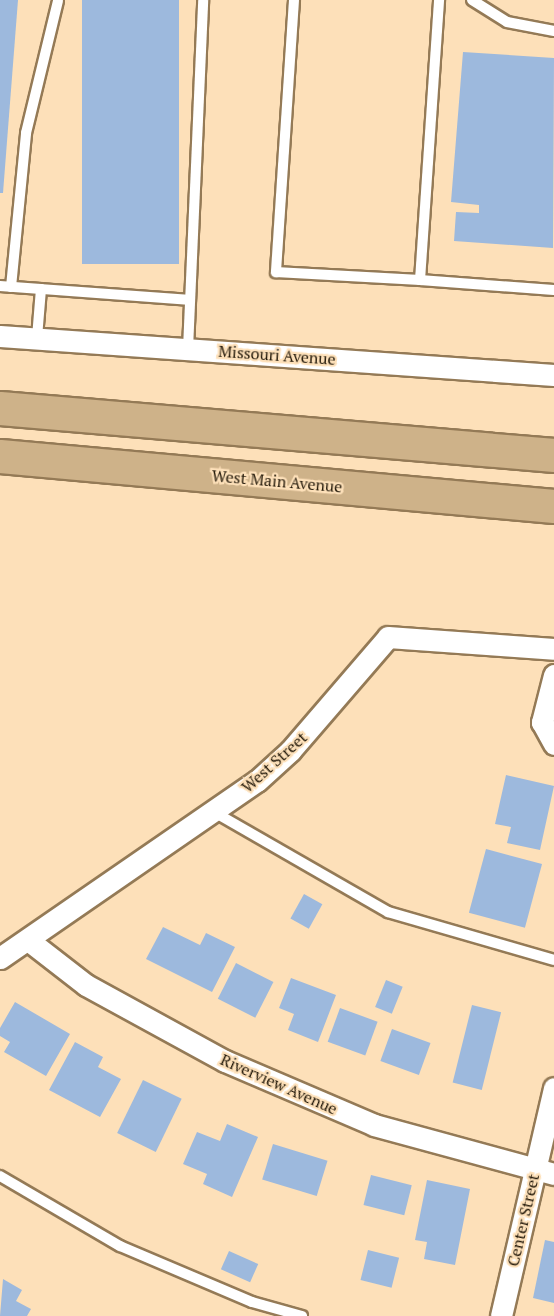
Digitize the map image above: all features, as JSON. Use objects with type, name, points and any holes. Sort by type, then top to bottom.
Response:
[{"type":"main road","points":[[0,408],[554,455]]},
{"type":"main road","name":"West Main Avenue","points":[[0,456],[554,506]]},
{"type":"street","name":"Missouri Avenue","points":[[0,336],[554,375]]},
{"type":"street","name":"West Street","points":[[0,958],[214,812],[290,751],[387,637],[554,649]]},
{"type":"street","points":[[554,675],[542,722],[554,744]]},
{"type":"street","name":"Riverview Avenue","points":[[28,940],[86,985],[225,1061],[374,1125],[545,1171]]},
{"type":"street","name":"Center Street","points":[[501,1316],[545,1171],[554,1088]]},
{"type":"lane","points":[[188,349],[203,0]]},
{"type":"lane","points":[[294,0],[276,272],[554,290]]},
{"type":"lane","points":[[420,280],[439,0]]},
{"type":"lane","points":[[472,0],[507,22],[554,31]]},
{"type":"lane","points":[[58,1],[26,133],[5,286],[190,300]]},
{"type":"lane","points":[[37,338],[41,289]]},
{"type":"lane","points":[[214,812],[388,912],[554,960]]},
{"type":"lane","points":[[0,1176],[120,1246],[252,1302],[302,1316]]},
{"type":"building","points":[[0,0],[18,0],[3,193],[0,193]]},
{"type":"building","points":[[82,0],[179,0],[179,264],[82,264]]},
{"type":"building","points":[[463,52],[554,58],[553,248],[454,241],[456,212],[479,213],[479,205],[451,202]]},
{"type":"building","points":[[506,775],[554,786],[540,850],[507,843],[511,827],[495,824]]},
{"type":"building","points":[[486,849],[542,864],[525,928],[469,913]]},
{"type":"building","points":[[304,894],[322,904],[309,929],[290,918]]},
{"type":"building","points":[[163,927],[200,945],[206,933],[235,947],[212,992],[146,959]]},
{"type":"building","points":[[236,963],[273,982],[255,1018],[218,999]]},
{"type":"building","points":[[291,978],[336,995],[318,1042],[288,1030],[294,1014],[279,1008]]},
{"type":"building","points":[[386,980],[403,987],[392,1014],[375,1007]]},
{"type":"building","points":[[15,1002],[70,1034],[46,1076],[4,1052],[10,1042],[0,1036],[0,1028]]},
{"type":"building","points":[[472,1005],[501,1012],[482,1090],[453,1083]]},
{"type":"building","points":[[340,1008],[378,1022],[365,1056],[328,1042]]},
{"type":"building","points":[[392,1029],[431,1043],[419,1075],[380,1061]]},
{"type":"building","points":[[75,1042],[103,1057],[98,1067],[121,1079],[100,1117],[49,1090]]},
{"type":"building","points":[[143,1080],[182,1099],[156,1152],[117,1133]]},
{"type":"building","points":[[227,1124],[258,1137],[232,1197],[203,1184],[207,1174],[183,1164],[197,1132],[220,1141]]},
{"type":"building","points":[[273,1144],[328,1161],[317,1196],[262,1179]]},
{"type":"building","points":[[371,1175],[412,1185],[404,1215],[364,1205]]},
{"type":"building","points":[[427,1180],[470,1189],[455,1265],[424,1259],[427,1242],[415,1240]]},
{"type":"building","points":[[545,1240],[554,1242],[554,1303],[533,1298]]},
{"type":"building","points":[[368,1250],[399,1258],[392,1288],[361,1280]]},
{"type":"building","points":[[229,1251],[258,1264],[250,1282],[221,1269]]},
{"type":"building","points":[[3,1279],[22,1290],[16,1301],[31,1309],[27,1316],[0,1316]]}]
